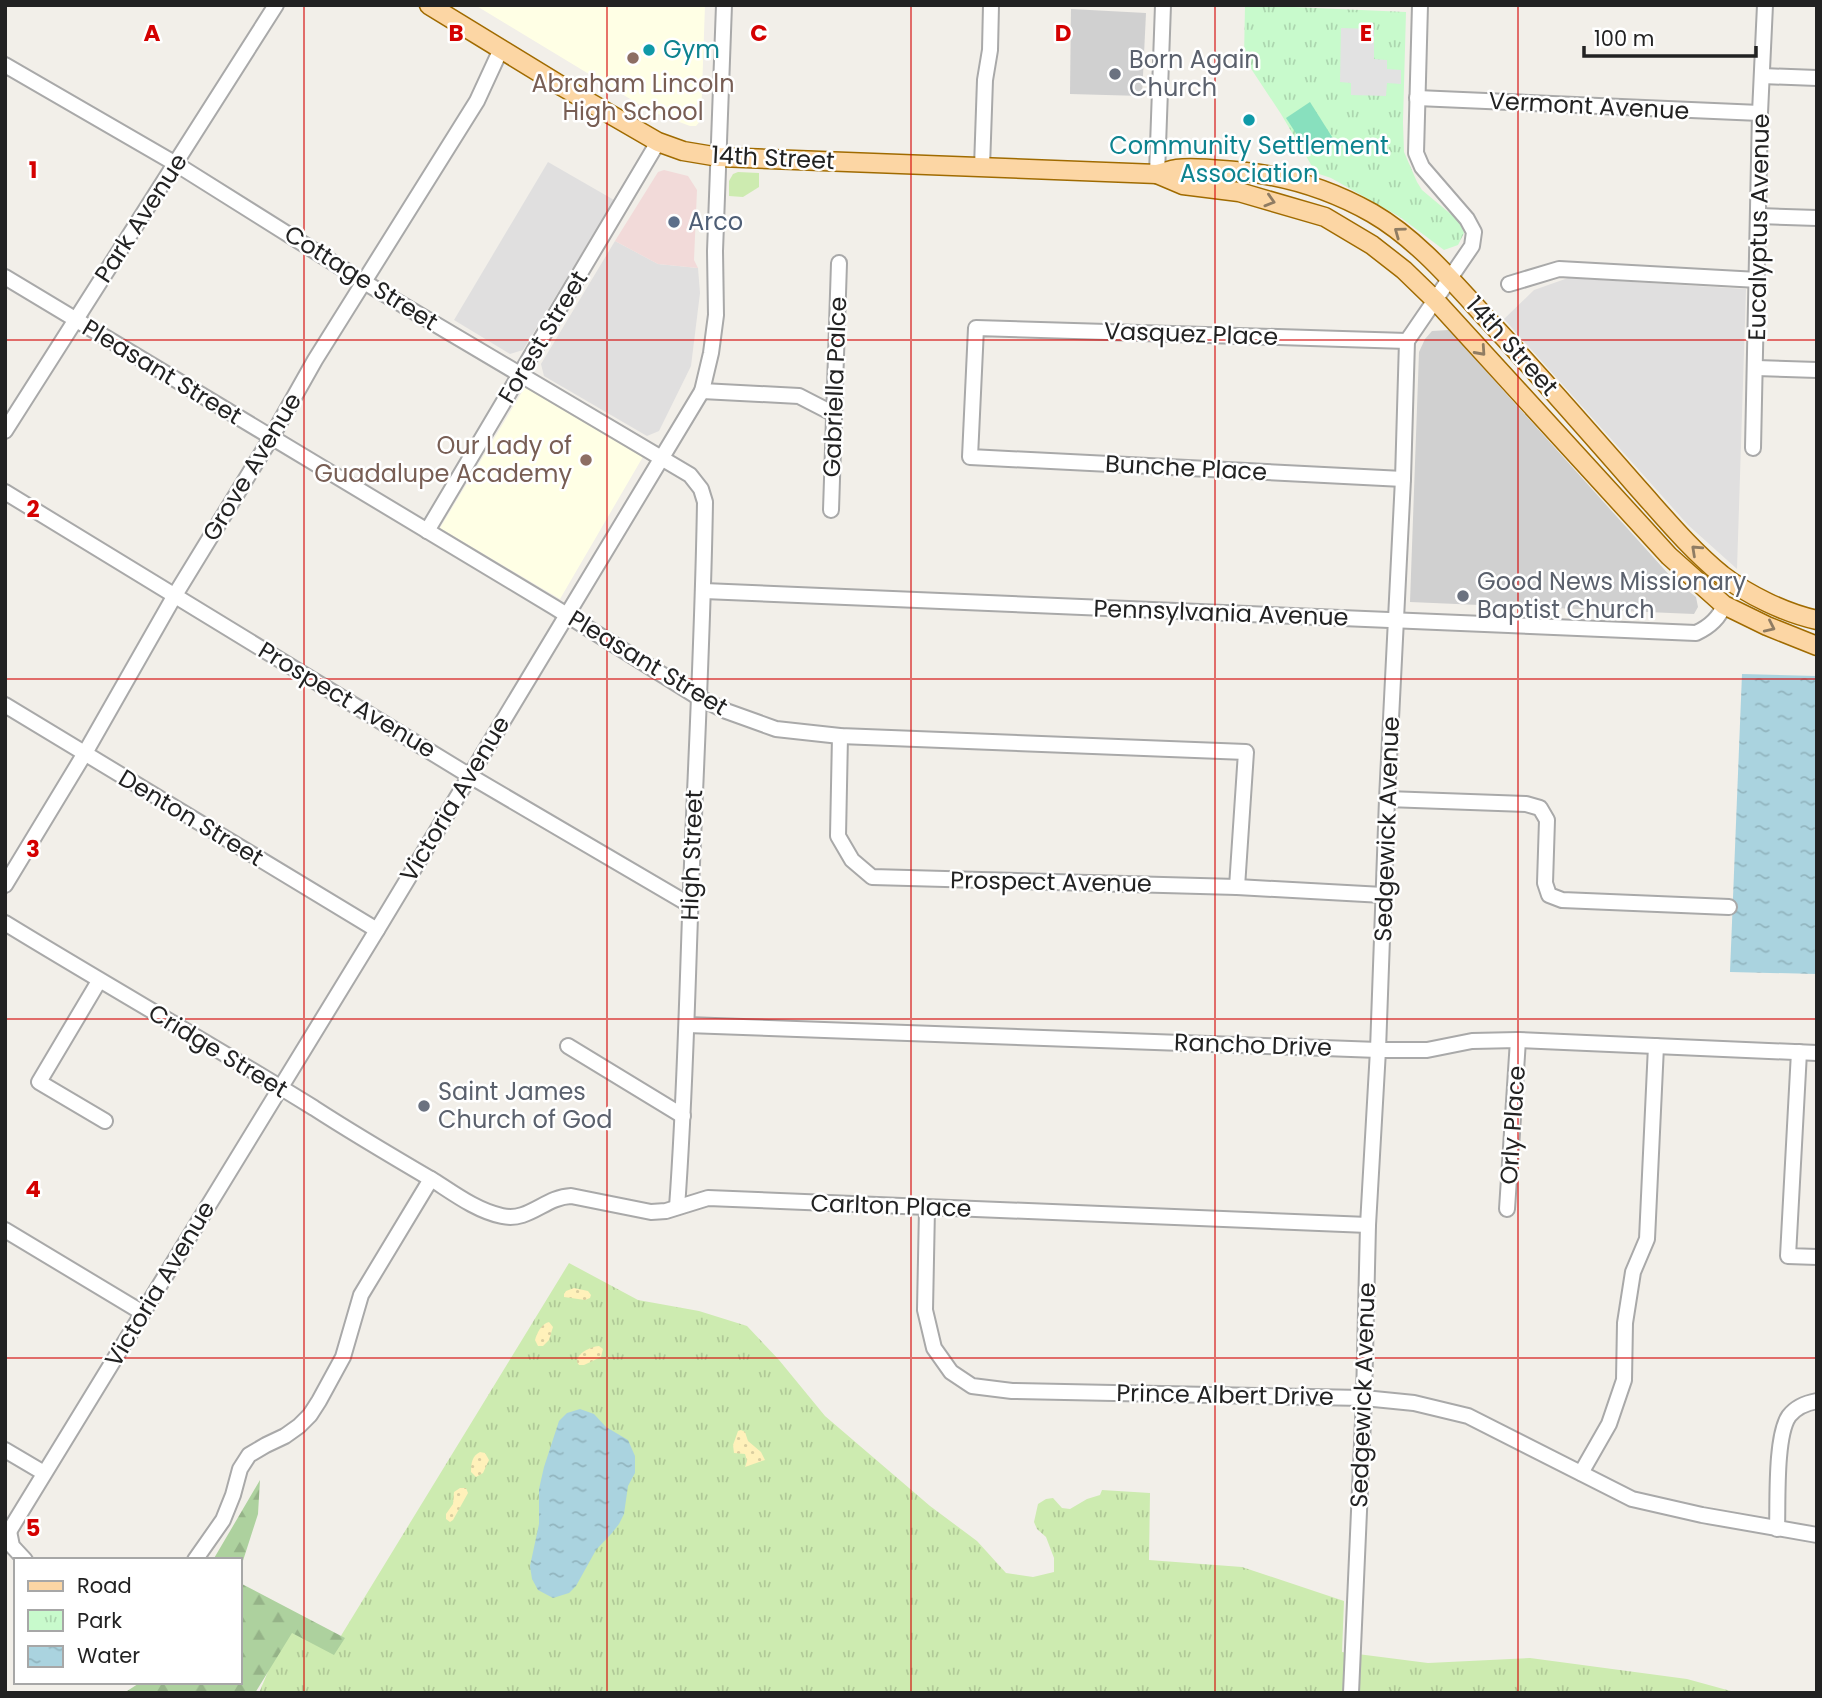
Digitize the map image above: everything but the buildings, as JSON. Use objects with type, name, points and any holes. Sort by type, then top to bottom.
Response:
[{"type":"main road","name":"14th Street","points":[[429,5],[659,142],[683,151],[719,157],[1157,174],[1178,169],[1224,170],[1296,181],[1334,195],[1373,214],[1410,241],[1450,278],[1684,539],[1722,575],[1765,602],[1817,620]]},
{"type":"main road","name":"14th Street","points":[[1157,174],[1182,185],[1239,192],[1325,218],[1372,245],[1404,270],[1435,300],[1669,556],[1724,605],[1817,646]]},
{"type":"street","name":"Park Avenue","points":[[5,431],[276,5]]},
{"type":"street","name":"Victoria Avenue","points":[[7,1534],[377,930],[702,391],[716,315],[715,251],[724,5]]},
{"type":"street","points":[[982,167],[991,5]]},
{"type":"street","points":[[1157,174],[1163,5]]},
{"type":"street","points":[[1407,341],[1472,246],[1474,232],[1467,219],[1422,167],[1416,153],[1420,5]]},
{"type":"street","name":"Eucalyptus Avenue","points":[[1753,448],[1765,5]]},
{"type":"street","name":"Grove Avenue","points":[[5,885],[315,360],[477,101],[501,50]]},
{"type":"street","name":"Cottage Street","points":[[5,65],[176,164],[364,282],[690,475],[701,489],[705,502]]},
{"type":"street","points":[[1762,76],[1817,78]]},
{"type":"street","name":"Vermont Avenue","points":[[1417,98],[1760,113]]},
{"type":"street","name":"Forest Street","points":[[427,531],[659,142]]},
{"type":"street","points":[[1759,216],[1817,218]]},
{"type":"street","name":"Gabriella Palce","points":[[831,510],[839,263]]},
{"type":"street","points":[[1509,284],[1559,269],[1758,280]]},
{"type":"street","name":"Pleasant Street","points":[[5,277],[698,697],[726,711],[776,729],[840,737],[1246,752],[1237,887]]},
{"type":"street","name":"Vasquez Place","points":[[970,457],[976,328],[1407,341]]},
{"type":"street","name":"Sedgewick Avenue","points":[[1352,1693],[1368,1224],[1378,1050],[1407,341]]},
{"type":"street","points":[[1756,368],[1817,370]]},
{"type":"street","points":[[702,391],[799,396],[834,414]]},
{"type":"street","name":"Bunche Place","points":[[970,457],[1403,479]]},
{"type":"street","name":"Prospect Avenue","points":[[5,492],[470,776],[690,905]]},
{"type":"street","name":"High Street","points":[[677,1207],[684,1116],[705,502]]},
{"type":"street","name":"Pennsylvania Avenue","points":[[704,591],[1696,633],[1709,627],[1724,605]]},
{"type":"street","name":"Denton Street","points":[[5,705],[377,930]]},
{"type":"street","name":"Prospect Avenue","points":[[840,737],[838,836],[852,860],[872,877],[1237,887],[1384,895]]},
{"type":"street","points":[[1387,799],[1526,804],[1540,808],[1547,820],[1545,883],[1549,895],[1562,900],[1729,907]]},
{"type":"street","name":"Cridge Street","points":[[5,923],[431,1180]]},
{"type":"street","points":[[99,981],[39,1082],[105,1121]]},
{"type":"street","name":"Rancho Drive","points":[[687,1025],[1378,1050],[1427,1050],[1472,1041],[1518,1040],[1817,1053]]},
{"type":"street","name":"Orly Place","points":[[1507,1209],[1518,1040]]},
{"type":"street","points":[[568,1046],[684,1116]]},
{"type":"street","points":[[1581,1473],[1609,1424],[1625,1380],[1625,1323],[1633,1272],[1647,1239],[1656,1046]]},
{"type":"street","points":[[1799,1052],[1788,1256],[1817,1257]]},
{"type":"street","points":[[196,1558],[223,1520],[240,1469],[249,1455],[299,1426],[319,1401],[343,1357],[362,1295],[431,1180]]},
{"type":"street","name":"Carlton Place","points":[[431,1180],[491,1213],[507,1217],[521,1216],[560,1197],[571,1196],[651,1212],[666,1211],[708,1198],[1368,1224]]},
{"type":"street","name":"Prince Albert Drive","points":[[927,1208],[925,1310],[934,1348],[951,1371],[972,1386],[1012,1391],[1363,1398],[1415,1403],[1468,1416],[1632,1499],[1817,1535]]},
{"type":"street","points":[[5,1230],[143,1313]]},
{"type":"street","points":[[1777,1529],[1780,1438],[1789,1416],[1804,1403],[1817,1401]]},
{"type":"street","points":[[5,1450],[44,1473]]},
{"type":"street","points":[[7,1534],[22,1557]]},
{"type":"shaded area","name":"Abraham Lincoln High School","points":[[475,5],[705,5],[701,120],[696,126],[690,126],[650,111]]},
{"type":"shaded area","points":[[1071,9],[1146,13],[1142,96],[1070,94]]},
{"type":"shaded area","points":[[1341,28],[1374,29],[1374,59],[1387,60],[1387,69],[1401,70],[1401,84],[1387,83],[1386,96],[1351,95],[1351,83],[1340,82]]},
{"type":"shaded area","points":[[548,162],[614,200],[523,350],[510,354],[454,320]]},
{"type":"shaded area","points":[[664,170],[688,176],[697,190],[694,260],[698,268],[658,264],[615,241],[658,172]]},
{"type":"shaded area","points":[[615,241],[658,264],[698,268],[700,293],[691,366],[659,431],[647,436],[544,376],[541,364]]},
{"type":"shaded area","points":[[1568,278],[1746,289],[1737,569],[1688,525],[1504,319],[1534,290]]},
{"type":"shaded area","points":[[1449,330],[1672,578],[1696,597],[1698,607],[1694,614],[1410,602],[1419,352],[1432,331]]},
{"type":"shaded area","points":[[525,387],[644,455],[560,599],[440,528]]},
{"type":"green space","points":[[1245,5],[1406,12],[1404,152],[1422,190],[1459,221],[1464,233],[1458,245],[1444,250],[1400,217],[1331,178],[1316,173],[1244,58]]},
{"type":"green space","points":[[1310,102],[1334,140],[1310,155],[1286,118]]},
{"type":"green space","points":[[759,173],[759,187],[743,197],[729,196],[729,181],[733,174]]},
{"type":"green space","points":[[569,1263],[638,1300],[699,1311],[747,1326],[825,1416],[930,1506],[977,1541],[1006,1573],[1033,1577],[1054,1572],[1054,1558],[1046,1537],[1034,1522],[1038,1504],[1046,1499],[1053,1498],[1062,1508],[1070,1509],[1100,1495],[1102,1490],[1150,1493],[1149,1560],[1242,1567],[1344,1601],[1342,1652],[1428,1663],[1530,1658],[1687,1679],[1738,1693],[259,1693],[292,1614],[339,1639]]},
{"type":"green space","points":[[260,1480],[258,1514],[242,1564],[242,1558],[214,1558]]},
{"type":"green space","points":[[242,1584],[345,1638],[334,1655],[292,1633],[255,1693],[124,1693],[138,1684],[242,1684]]},
{"type":"sand","points":[[574,1288],[588,1291],[590,1298],[585,1300],[564,1297],[566,1291]]},
{"type":"sand","points":[[549,1322],[553,1327],[549,1340],[543,1346],[538,1346],[535,1340],[537,1335]]},
{"type":"sand","points":[[599,1346],[603,1349],[601,1357],[579,1365],[577,1362],[582,1353]]},
{"type":"sand","points":[[741,1430],[765,1460],[745,1467],[745,1454],[734,1453],[733,1445],[738,1431]]},
{"type":"sand","points":[[480,1452],[485,1453],[489,1460],[483,1473],[476,1477],[471,1472],[472,1463]]},
{"type":"sand","points":[[466,1488],[468,1493],[450,1522],[446,1519],[446,1514],[453,1504],[454,1492]]},
{"type":"water","points":[[1742,674],[1817,676],[1817,974],[1730,972]]},
{"type":"water","points":[[580,1409],[594,1414],[606,1427],[628,1440],[635,1456],[635,1473],[628,1486],[624,1514],[619,1524],[596,1550],[576,1586],[569,1593],[553,1598],[538,1590],[532,1579],[530,1566],[539,1524],[539,1489],[559,1421],[567,1413]]},
{"type":"place","name":"Gym","points":[[649,50]]},
{"type":"place","name":"Abraham Lincoln High School","points":[[633,58]]},
{"type":"place","name":"Born Again Church","points":[[1115,74]]},
{"type":"place","name":"Community Settlement Association","points":[[1249,120]]},
{"type":"place","name":"Arco","points":[[674,222]]},
{"type":"place","name":"Our Lady of Guadalupe Academy","points":[[586,460]]},
{"type":"place","name":"Good News Missionary Baptist Church","points":[[1463,596]]},
{"type":"place","name":"Saint James Church of God","points":[[424,1106]]}]
